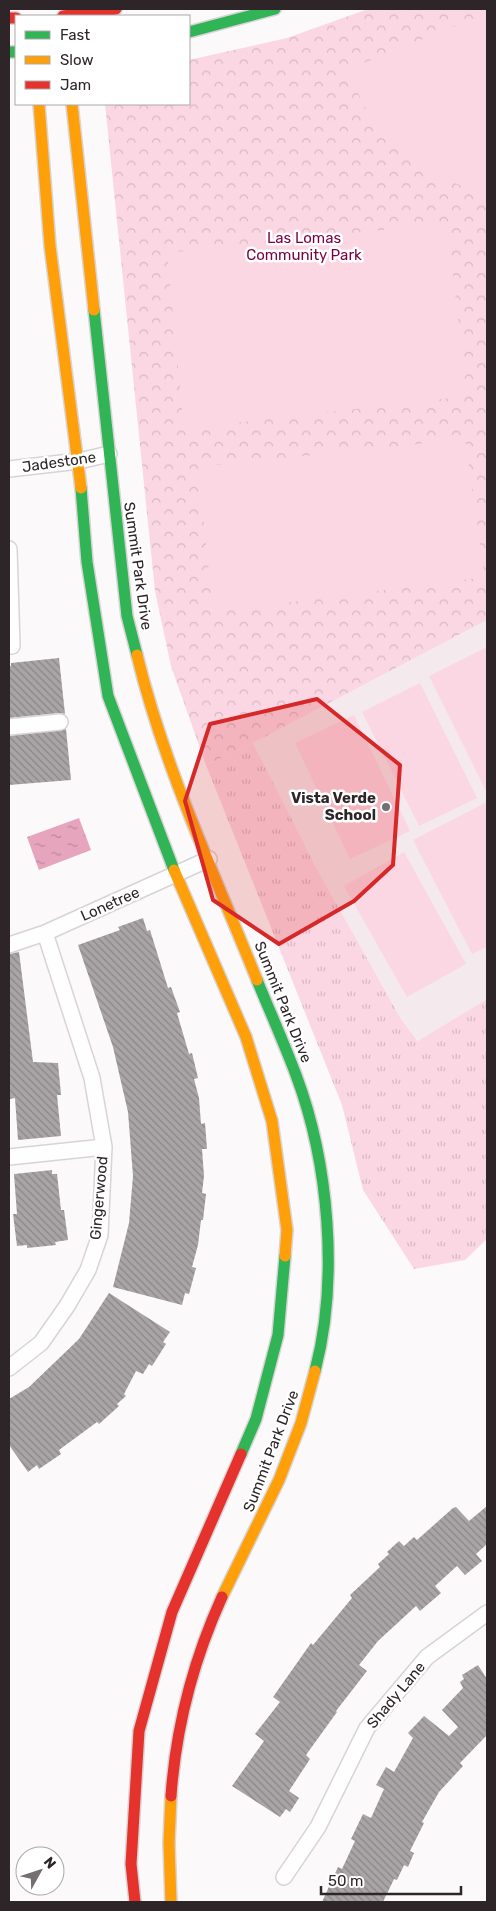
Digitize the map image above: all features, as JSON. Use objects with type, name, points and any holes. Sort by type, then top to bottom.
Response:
[{"type":"street","points":[[72,15],[116,9]]},
{"type":"street","points":[[190,32],[275,9]]},
{"type":"street","name":"Summit Park Drive","points":[[39,105],[50,246],[79,462],[87,562],[108,696],[176,874],[246,1037],[272,1121],[287,1230],[278,1334],[256,1418],[172,1612],[139,1731],[131,1864],[135,1902]]},
{"type":"street","name":"Summit Park Drive","points":[[72,105],[127,616],[145,689],[171,764],[273,1020],[292,1059],[317,1141],[326,1216],[328,1278],[323,1338],[312,1388],[299,1430],[258,1526],[211,1621],[195,1663],[183,1717],[169,1818],[168,1864],[171,1902]]},
{"type":"street","name":"Jadestone","points":[[9,469],[79,462],[109,454]]},
{"type":"street","points":[[9,549],[12,646],[9,646]]},
{"type":"street","points":[[9,727],[60,722]]},
{"type":"street","name":"Lonetree","points":[[9,944],[45,933],[209,859]]},
{"type":"street","name":"Gingerwood","points":[[9,1368],[40,1343],[67,1306],[88,1270],[100,1235],[104,1147],[92,1078],[45,933]]},
{"type":"street","name":"Gingerwood","points":[[9,1158],[104,1147]]},
{"type":"street","name":"Shady Lane","points":[[284,1877],[318,1827],[367,1728],[428,1657],[487,1613]]},
{"type":"highlighted area","points":[[317,699],[400,765],[393,865],[354,901],[279,944],[213,900],[185,801],[210,724]]},
{"type":"shaded area","name":"Vista Verde School","points":[[487,620],[487,999],[419,1041],[401,1019],[318,871],[253,743]]},
{"type":"green space","name":"Las Lomas Community Park","points":[[368,9],[487,9],[487,620],[253,743],[206,765],[171,666],[155,591],[105,105],[190,105],[190,60],[287,38]]},
{"type":"green space","points":[[487,13],[487,193],[462,186],[439,176],[419,165],[400,150],[384,134],[370,115],[358,93],[349,69]]},
{"type":"green space","points":[[447,223],[467,396],[184,429],[167,253]]},
{"type":"green space","points":[[465,439],[485,577],[213,612],[198,467]]},
{"type":"green space","points":[[487,647],[487,790],[486,791],[429,676]]},
{"type":"green space","points":[[420,683],[477,798],[419,826],[362,712]]},
{"type":"green space","points":[[354,715],[410,831],[350,859],[295,743]]},
{"type":"green space","points":[[253,743],[318,871],[401,1019],[418,1041],[487,999],[487,1239],[465,1260],[414,1269],[363,1190],[342,1105],[206,765]]},
{"type":"green space","points":[[487,802],[487,947],[472,954],[413,840]]},
{"type":"green space","points":[[404,852],[466,964],[407,997],[344,886]]},
{"type":"water","points":[[79,818],[91,850],[39,870],[27,837]]},
{"type":"building","points":[[59,658],[65,714],[9,718],[9,666],[11,666],[11,663]]},
{"type":"building","points":[[66,729],[71,780],[9,785],[9,736]]},
{"type":"building","points":[[143,918],[147,931],[150,930],[168,988],[171,987],[180,1012],[177,1013],[189,1054],[192,1053],[198,1078],[194,1079],[199,1098],[201,1124],[205,1123],[207,1149],[202,1149],[204,1176],[202,1193],[206,1194],[203,1220],[201,1220],[198,1245],[192,1267],[196,1268],[189,1294],[185,1293],[182,1305],[113,1287],[129,1223],[133,1176],[128,1112],[113,1047],[78,945],[120,930],[118,927]]},
{"type":"building","points":[[19,952],[33,1062],[58,1063],[61,1095],[57,1095],[61,1136],[18,1140],[15,1098],[10,1099],[9,1088],[9,954]]},
{"type":"building","points":[[52,1170],[52,1174],[57,1174],[61,1210],[64,1210],[68,1240],[55,1242],[56,1245],[27,1248],[27,1245],[17,1246],[13,1214],[17,1214],[14,1174]]},
{"type":"building","points":[[109,1293],[170,1332],[163,1342],[166,1344],[152,1366],[149,1364],[143,1374],[136,1371],[124,1394],[126,1396],[117,1404],[119,1406],[99,1424],[97,1422],[59,1450],[61,1454],[39,1469],[37,1465],[28,1472],[9,1445],[9,1399],[29,1387],[79,1339]]},
{"type":"building","points":[[487,1506],[487,1544],[476,1554],[482,1561],[465,1575],[457,1566],[435,1586],[441,1593],[420,1611],[416,1606],[378,1641],[359,1665],[367,1671],[336,1711],[306,1755],[310,1759],[289,1791],[299,1798],[290,1812],[286,1809],[280,1817],[232,1786],[264,1741],[255,1734],[280,1702],[273,1697],[311,1643],[313,1645],[352,1598],[350,1595],[380,1567],[378,1564],[389,1554],[387,1552],[399,1541],[404,1546],[414,1537],[417,1540],[453,1508],[456,1507],[469,1521]]},
{"type":"building","points":[[478,1665],[487,1679],[487,1735],[460,1763],[463,1766],[439,1792],[422,1822],[424,1823],[410,1851],[414,1853],[408,1867],[404,1865],[397,1880],[394,1879],[383,1902],[322,1902],[338,1867],[342,1869],[355,1841],[351,1839],[363,1814],[371,1818],[384,1789],[376,1785],[386,1767],[394,1772],[413,1738],[408,1733],[424,1716],[449,1736],[458,1727],[442,1710],[463,1688],[460,1682],[464,1679],[462,1675]]},
{"type":"traffic: fast","points":[[190,32],[275,9]]},
{"type":"traffic: fast","points":[[9,52],[15,52]]},
{"type":"traffic: fast","points":[[94,310],[127,616],[137,655]]},
{"type":"traffic: fast","points":[[81,488],[87,562],[108,696],[174,870]]},
{"type":"traffic: fast","points":[[257,980],[296,1075],[307,1109],[323,1183],[327,1222],[327,1299],[315,1371]]},
{"type":"traffic: fast","points":[[241,1454],[256,1419],[278,1335],[285,1256]]},
{"type":"traffic: slow","points":[[39,105],[50,246],[81,488]]},
{"type":"traffic: slow","points":[[72,105],[94,310]]},
{"type":"traffic: slow","points":[[137,655],[148,697],[175,779],[257,980]]},
{"type":"traffic: slow","points":[[174,870],[246,1037],[272,1121],[287,1230],[285,1256]]},
{"type":"traffic: slow","points":[[222,1597],[279,1480],[301,1423],[315,1371]]},
{"type":"traffic: slow","points":[[171,1796],[169,1843],[171,1902]]},
{"type":"traffic: jam","points":[[71,15],[116,9]]},
{"type":"traffic: jam","points":[[9,18],[15,18]]},
{"type":"traffic: jam","points":[[135,1902],[131,1864],[139,1731],[172,1612],[241,1454]]},
{"type":"traffic: jam","points":[[171,1796],[177,1744],[194,1670],[222,1597]]},
{"type":"place","name":"Vista Verde School","points":[[386,807]]}]
